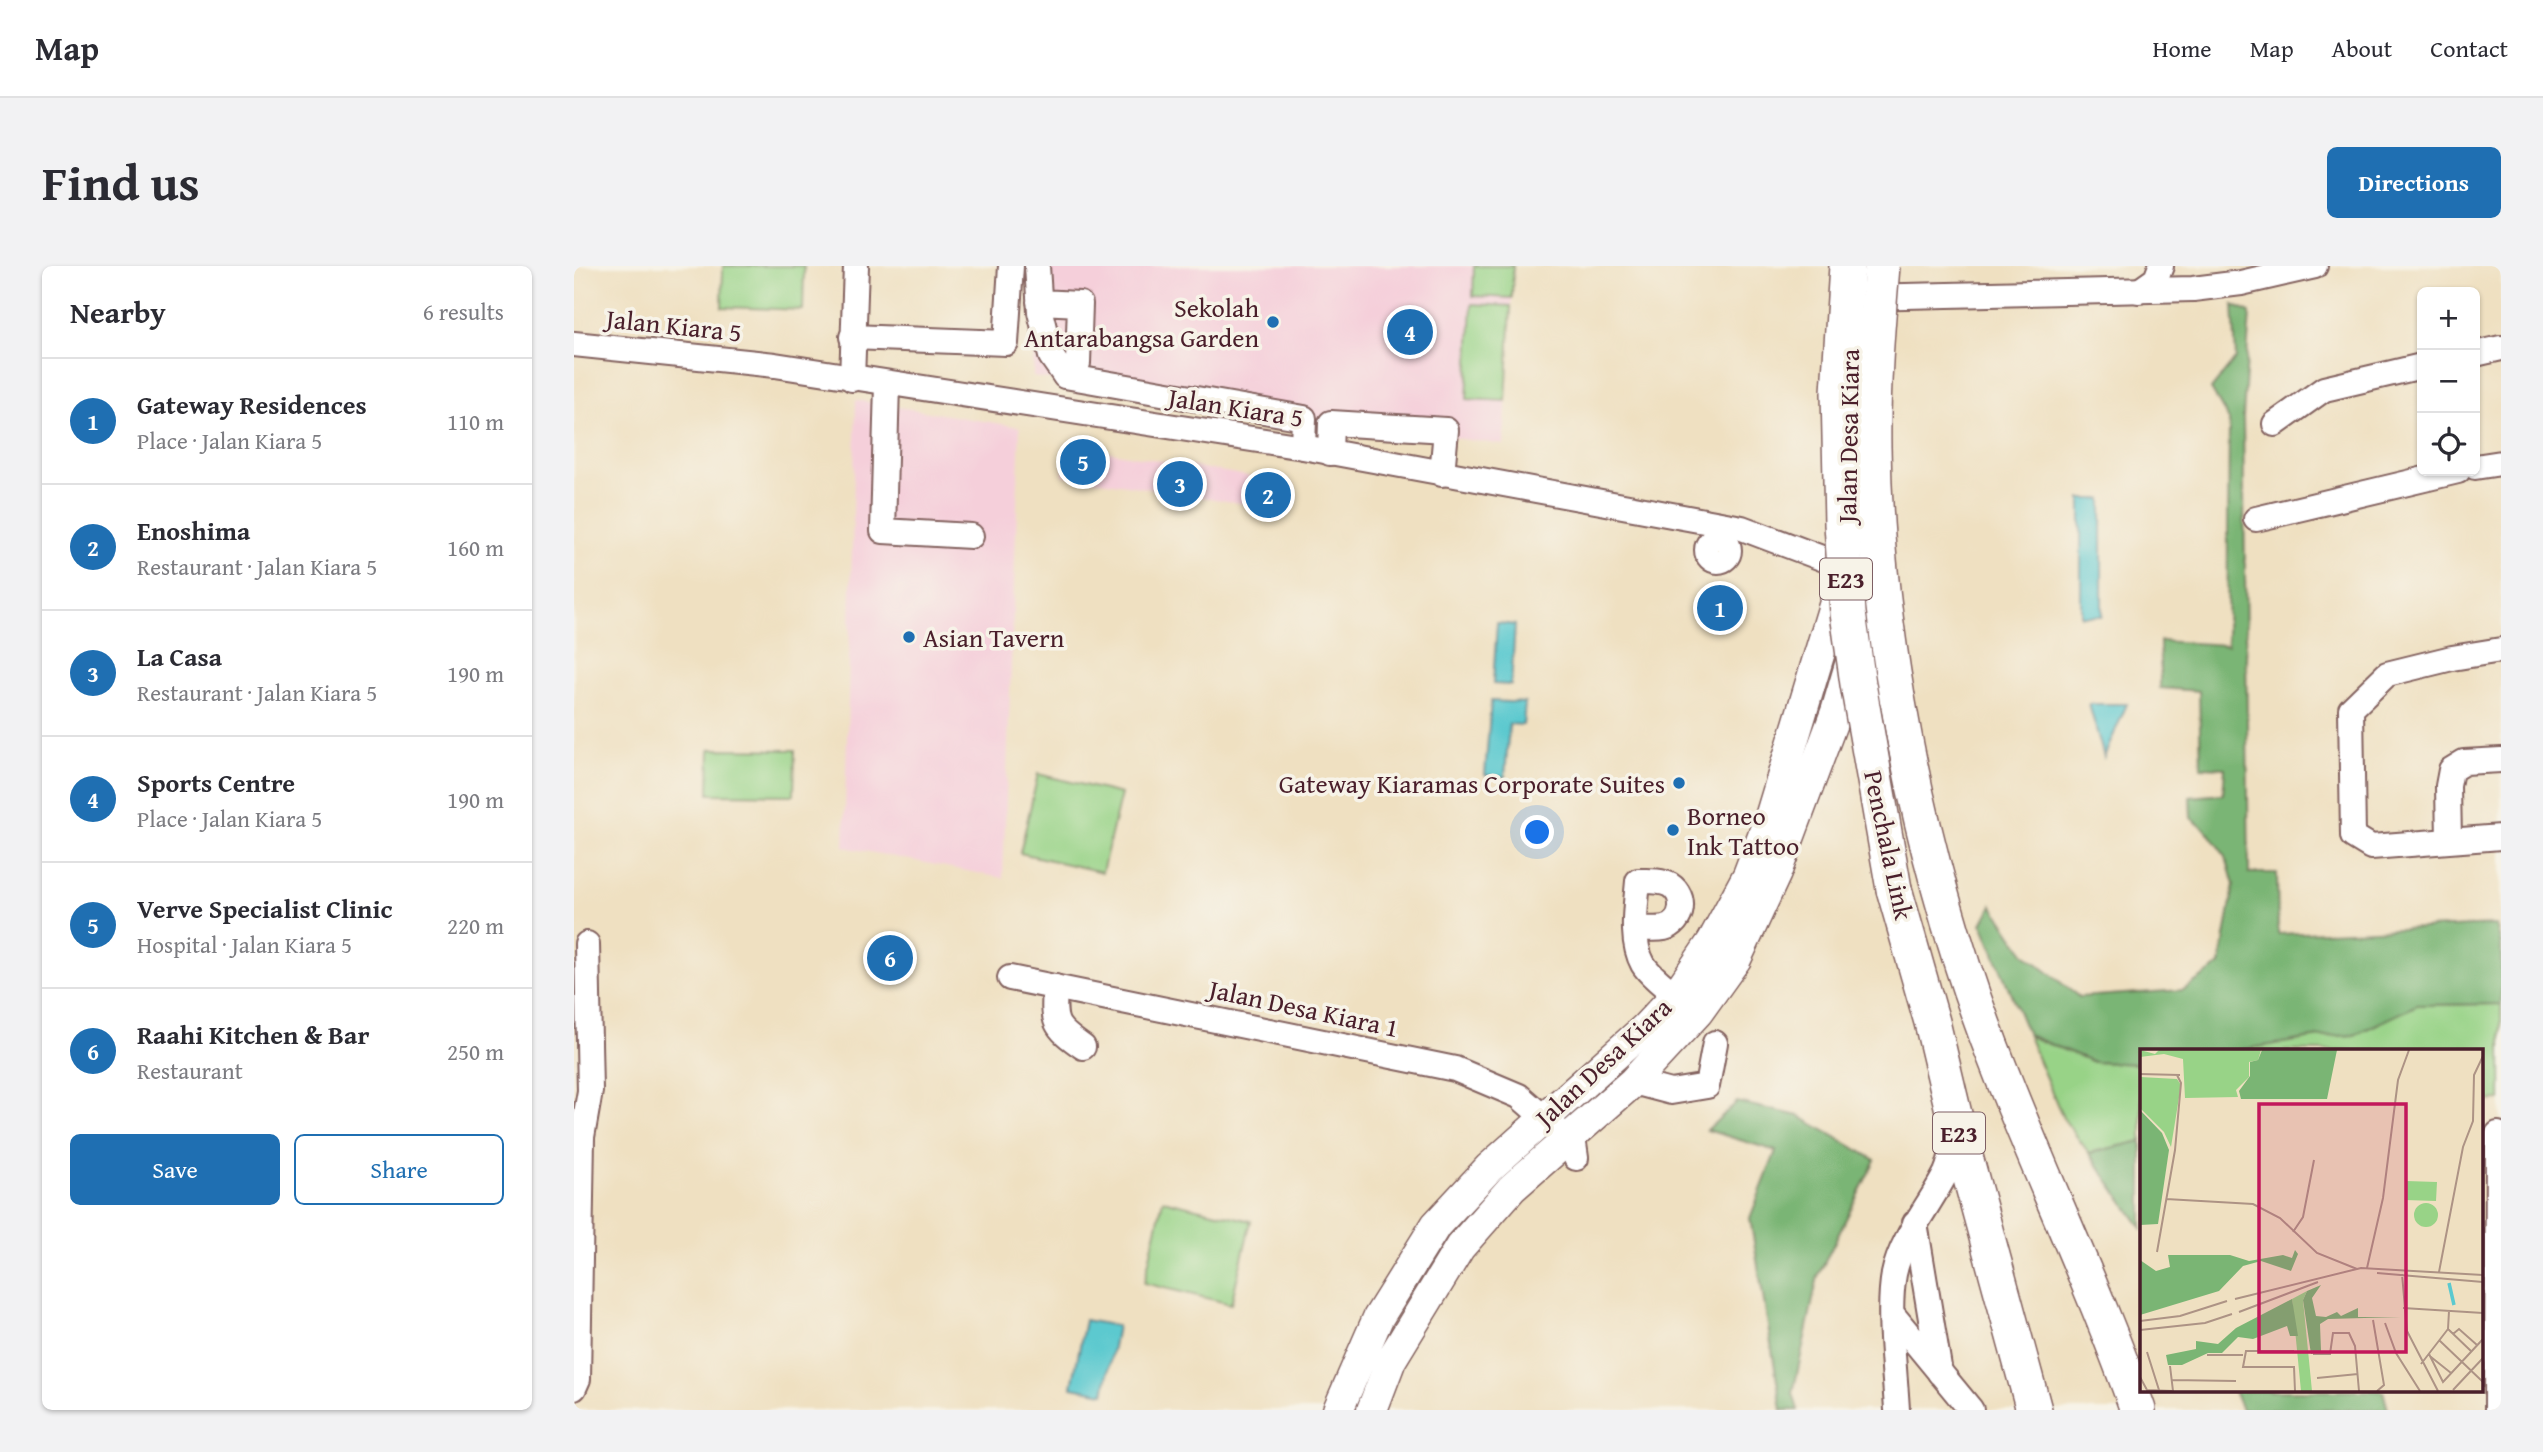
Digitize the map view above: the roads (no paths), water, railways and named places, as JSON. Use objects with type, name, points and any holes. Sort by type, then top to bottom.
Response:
[{"type":"highway","points":[[1895,266],[1886,425],[1888,561],[1897,697]]},
{"type":"highway","points":[[1862,282],[1884,616],[1897,697]]},
{"type":"highway","name":"Penchala Link","points":[[1862,282],[1842,307],[1839,393],[1843,550],[1858,684],[1894,889],[1932,1022],[1957,1127],[2034,1410]]},
{"type":"highway","name":"Penchala Link","points":[[1897,697],[1937,884],[2002,1076],[2115,1343],[2138,1410]]},
{"type":"main road","name":"Jalan Desa Kiara","points":[[1338,1410],[1378,1318],[1436,1225],[1489,1168],[1545,1116],[1623,1049],[1687,1003],[1735,959],[1776,873],[1836,712],[1877,581],[1880,496],[1862,282],[1854,266]]},
{"type":"main road","name":"Jalan Desa Kiara","points":[[1372,1410],[1391,1360],[1460,1247],[1512,1188],[1572,1149],[1633,1082],[1687,1003],[1712,942],[1748,875],[1796,739],[1846,566],[1862,282],[1873,266]]},
{"type":"street","points":[[852,379],[856,266]]},
{"type":"street","points":[[852,337],[1006,343],[1010,266]]},
{"type":"street","points":[[1037,266],[1039,302],[1051,356],[1065,376],[1304,418],[1303,447]]},
{"type":"street","points":[[2151,291],[2162,266]]},
{"type":"street","points":[[1862,282],[2151,291],[2241,283],[2315,266]]},
{"type":"street","points":[[1039,302],[1080,304],[1077,363],[1065,376]]},
{"type":"street","name":"Jalan Kiara 5","points":[[574,344],[775,365],[1303,447],[1720,531],[1742,528],[1846,566],[1877,581]]},
{"type":"street","points":[[2480,353],[2501,348]]},
{"type":"street","points":[[2275,425],[2324,389],[2417,367]]},
{"type":"street","points":[[887,384],[883,531],[971,536]]},
{"type":"street","points":[[1416,427],[1417,412],[1448,415]]},
{"type":"street","points":[[1330,453],[1331,423],[1447,430],[1442,474]]},
{"type":"street","points":[[2480,466],[2501,463]]},
{"type":"street","points":[[2256,519],[2437,476]]},
{"type":"street","points":[[2501,650],[2452,658],[2387,674],[2351,709],[2353,836],[2371,847],[2501,837]]},
{"type":"street","points":[[2449,840],[2448,786],[2451,770],[2464,762],[2501,760]]},
{"type":"street","points":[[1636,928],[1663,928],[1676,920],[1682,907],[1678,892],[1666,883],[1638,881],[1636,928],[1636,938],[1643,964],[1687,1003]]},
{"type":"street","points":[[574,1388],[578,1379],[582,1137],[590,1091],[587,944]]},
{"type":"street","name":"Jalan Desa Kiara 1","points":[[1010,978],[1455,1069],[1519,1096],[1545,1116],[1572,1149]]},
{"type":"street","points":[[1055,987],[1054,1014],[1060,1031],[1083,1047]]},
{"type":"street","points":[[1633,1082],[1671,1092],[1707,1086],[1715,1044]]},
{"type":"street","points":[[1897,1410],[1892,1314],[1894,1273],[1915,1223],[1947,1169],[1957,1127]]},
{"type":"street","points":[[2497,1410],[2498,1133]]},
{"type":"street","points":[[1915,1223],[1940,1373]]},
{"type":"street","points":[[1892,1314],[1972,1410]]},
{"type":"water","points":[[2081,499],[2102,499],[2102,616],[2081,616]]},
{"type":"water","points":[[1497,623],[1515,625],[1511,685],[1493,684]]},
{"type":"water","points":[[1491,701],[1525,703],[1523,725],[1509,724],[1505,777],[1485,775]]},
{"type":"water","points":[[2089,704],[2127,704],[2104,757]]},
{"type":"water","points":[[1085,1320],[1117,1326],[1104,1393],[1072,1387]]},
{"type":"place","name":"Sekolah Antarabangsa Garden","points":[[1273,322]]},
{"type":"place","name":"Sports Centre","points":[[1410,332]]},
{"type":"place","name":"Verve Specialist Clinic","points":[[1083,462]]},
{"type":"place","name":"La Casa","points":[[1180,484]]},
{"type":"place","name":"Enoshima","points":[[1268,495]]},
{"type":"place","name":"Gateway Residences","points":[[1720,608]]},
{"type":"place","name":"Asian Tavern","points":[[909,637]]},
{"type":"place","name":"Gateway Kiaramas Corporate Suites","points":[[1679,783]]},
{"type":"place","name":"Borneo Ink Tattoo","points":[[1673,830]]},
{"type":"place","name":"Raahi Kitchen & Bar","points":[[890,958]]}]
